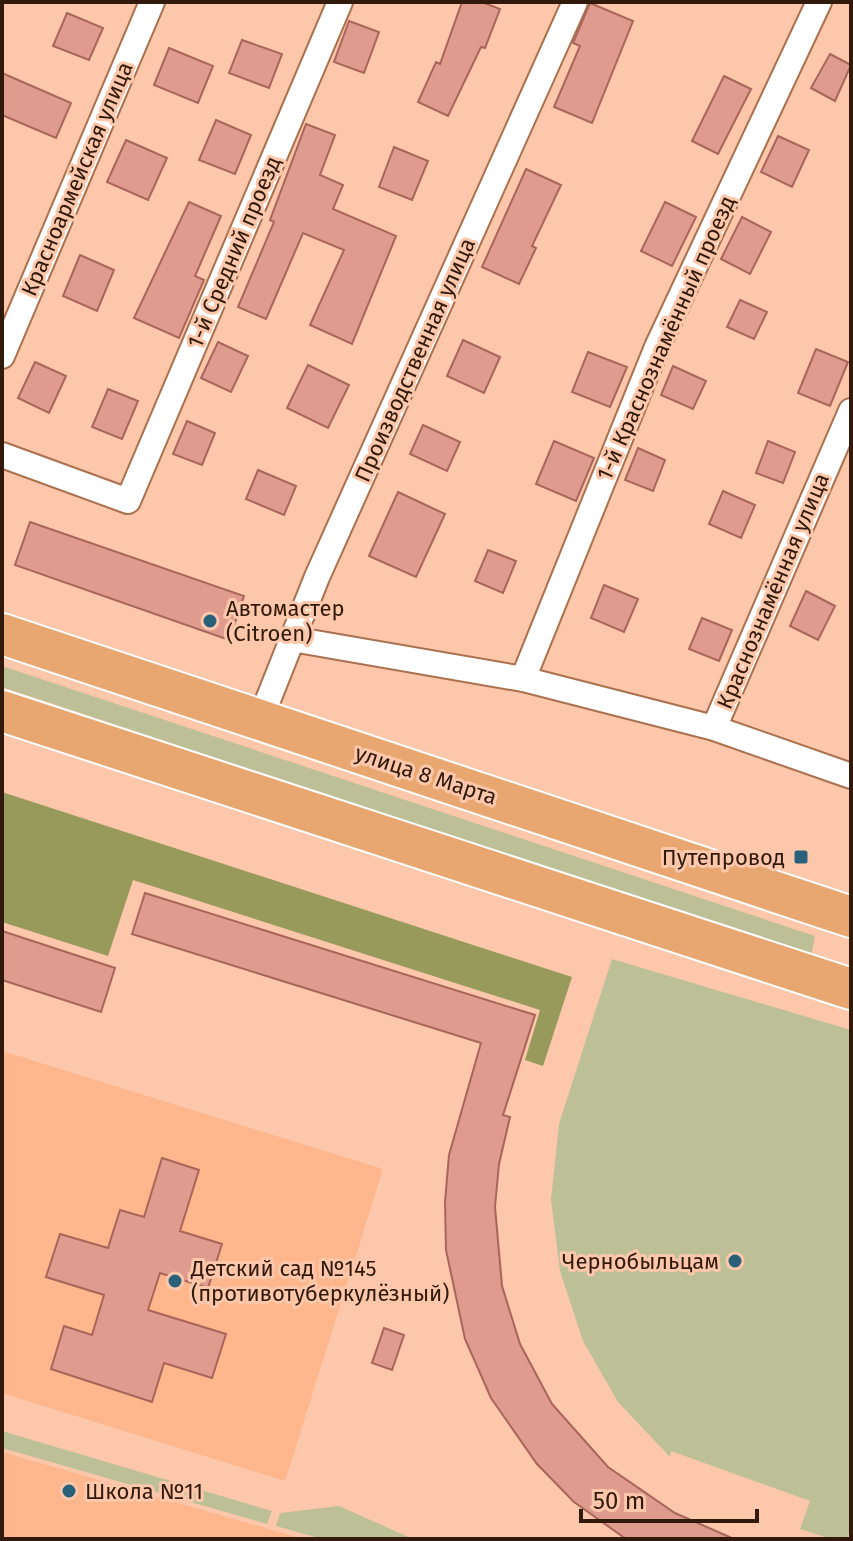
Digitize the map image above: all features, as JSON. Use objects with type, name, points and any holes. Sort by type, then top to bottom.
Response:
[{"type":"main road","name":"улица 8 Марта","points":[[2,634],[851,917]]},
{"type":"main road","points":[[2,711],[851,989]]},
{"type":"street","name":"Красноармейская улица","points":[[2,356],[152,2]]},
{"type":"street","name":"1-й Средний проезд","points":[[2,455],[128,501],[340,2]]},
{"type":"street","name":"Производственная улица","points":[[260,720],[292,639],[575,2]]},
{"type":"street","name":"1-й Краснознамённый проезд","points":[[523,679],[657,347],[819,2]]},
{"type":"street","name":"Краснознамённая улица","points":[[714,728],[851,411]]},
{"type":"street","points":[[292,639],[523,679],[714,728],[851,776]]},
{"type":"shaded area","name":"Детский сад №145 (противотуберкулёзный)","points":[[2,1051],[383,1169],[285,1481],[2,1393]]},
{"type":"shaded area","name":"Школа №11","points":[[2,1452],[272,1530],[304,1539],[2,1539]]},
{"type":"green space","points":[[2,666],[815,936],[811,956],[2,687]]},
{"type":"green space","points":[[2,792],[572,977],[543,1066],[525,1060],[540,1010],[133,880],[108,956],[2,922]]},
{"type":"green space","points":[[612,959],[851,1030],[851,1528],[847,1539],[831,1539],[800,1529],[810,1501],[671,1451],[670,1457],[618,1402],[583,1341],[560,1271],[551,1200],[559,1124]]},
{"type":"green space","points":[[2,1431],[272,1511],[267,1524],[2,1448]]},
{"type":"green space","points":[[339,1506],[413,1539],[322,1539],[276,1526],[280,1513]]},
{"type":"building","points":[[462,2],[482,2],[500,9],[485,48],[481,47],[448,116],[418,102],[436,62],[440,64]]},
{"type":"building","points":[[590,3],[633,21],[592,123],[554,107],[580,46],[573,43]]},
{"type":"building","points":[[67,13],[103,28],[89,60],[53,46]]},
{"type":"building","points":[[349,21],[379,32],[364,73],[334,62]]},
{"type":"building","points":[[242,40],[282,54],[269,88],[229,73]]},
{"type":"building","points":[[169,48],[213,66],[198,103],[154,85]]},
{"type":"building","points":[[830,54],[851,65],[835,101],[811,88]]},
{"type":"building","points":[[2,73],[71,103],[56,138],[2,115]]},
{"type":"building","points":[[724,76],[751,89],[718,154],[692,141]]},
{"type":"building","points":[[216,120],[251,135],[235,174],[199,160]]},
{"type":"building","points":[[306,124],[335,135],[320,175],[343,185],[333,209],[396,236],[352,344],[310,325],[344,250],[303,233],[266,319],[238,307],[274,222],[270,220]]},
{"type":"building","points":[[778,136],[809,150],[792,187],[761,172]]},
{"type":"building","points":[[126,140],[167,158],[148,200],[107,182]]},
{"type":"building","points":[[394,147],[428,161],[412,200],[379,187]]},
{"type":"building","points":[[526,169],[561,185],[532,246],[536,248],[519,284],[482,267]]},
{"type":"building","points":[[189,202],[221,216],[195,276],[204,280],[179,338],[134,318]]},
{"type":"building","points":[[665,202],[696,217],[672,266],[641,251]]},
{"type":"building","points":[[742,217],[771,232],[750,274],[721,259]]},
{"type":"building","points":[[80,255],[114,270],[97,311],[63,296]]},
{"type":"building","points":[[740,300],[767,312],[754,339],[727,327]]},
{"type":"building","points":[[463,340],[500,357],[484,393],[447,376]]},
{"type":"building","points":[[218,342],[248,356],[231,392],[201,378]]},
{"type":"building","points":[[816,349],[848,362],[830,406],[798,393]]},
{"type":"building","points":[[588,352],[627,367],[610,407],[572,392]]},
{"type":"building","points":[[35,362],[66,376],[49,413],[18,398]]},
{"type":"building","points":[[308,365],[349,385],[328,428],[287,408]]},
{"type":"building","points":[[673,366],[706,381],[693,409],[661,395]]},
{"type":"building","points":[[108,389],[138,401],[122,439],[92,427]]},
{"type":"building","points":[[187,421],[215,433],[202,465],[173,454]]},
{"type":"building","points":[[423,425],[460,442],[447,471],[410,454]]},
{"type":"building","points":[[554,441],[594,458],[576,501],[536,484]]},
{"type":"building","points":[[768,441],[795,452],[783,483],[756,473]]},
{"type":"building","points":[[638,448],[665,460],[653,491],[625,480]]},
{"type":"building","points":[[258,470],[296,486],[284,515],[246,499]]},
{"type":"building","points":[[723,491],[755,505],[741,538],[709,524]]},
{"type":"building","points":[[398,492],[445,514],[416,577],[369,556]]},
{"type":"building","points":[[30,522],[244,596],[229,640],[15,565]]},
{"type":"building","points":[[488,550],[516,561],[503,593],[475,581]]},
{"type":"building","points":[[604,585],[638,599],[624,632],[591,618]]},
{"type":"building","points":[[806,591],[835,606],[818,640],[790,626]]},
{"type":"building","points":[[702,618],[732,630],[719,661],[689,649]]},
{"type":"building","points":[[145,893],[535,1015],[503,1115],[510,1117],[499,1164],[495,1207],[502,1286],[520,1344],[552,1404],[608,1467],[675,1513],[734,1539],[626,1539],[574,1502],[537,1464],[491,1398],[465,1339],[446,1250],[445,1202],[449,1155],[481,1043],[132,934]]},
{"type":"building","points":[[2,931],[115,968],[101,1012],[2,980]]},
{"type":"building","points":[[162,1158],[199,1170],[180,1231],[222,1244],[208,1288],[160,1273],[148,1310],[226,1334],[212,1378],[164,1363],[152,1402],[51,1369],[64,1326],[92,1335],[104,1295],[46,1277],[60,1234],[108,1248],[120,1210],[144,1217]]},
{"type":"building","points":[[384,1328],[404,1335],[392,1370],[372,1363]]},
{"type":"place","name":"Автомастер (Citroen)","points":[[210,621]]},
{"type":"place","name":"Путепровод","points":[[801,857]]},
{"type":"place","name":"Чернобыльцам","points":[[735,1261]]},
{"type":"place","name":"Детский сад №145 (противотуберкулёзный)","points":[[175,1281]]},
{"type":"place","name":"Школа №11","points":[[69,1491]]}]
